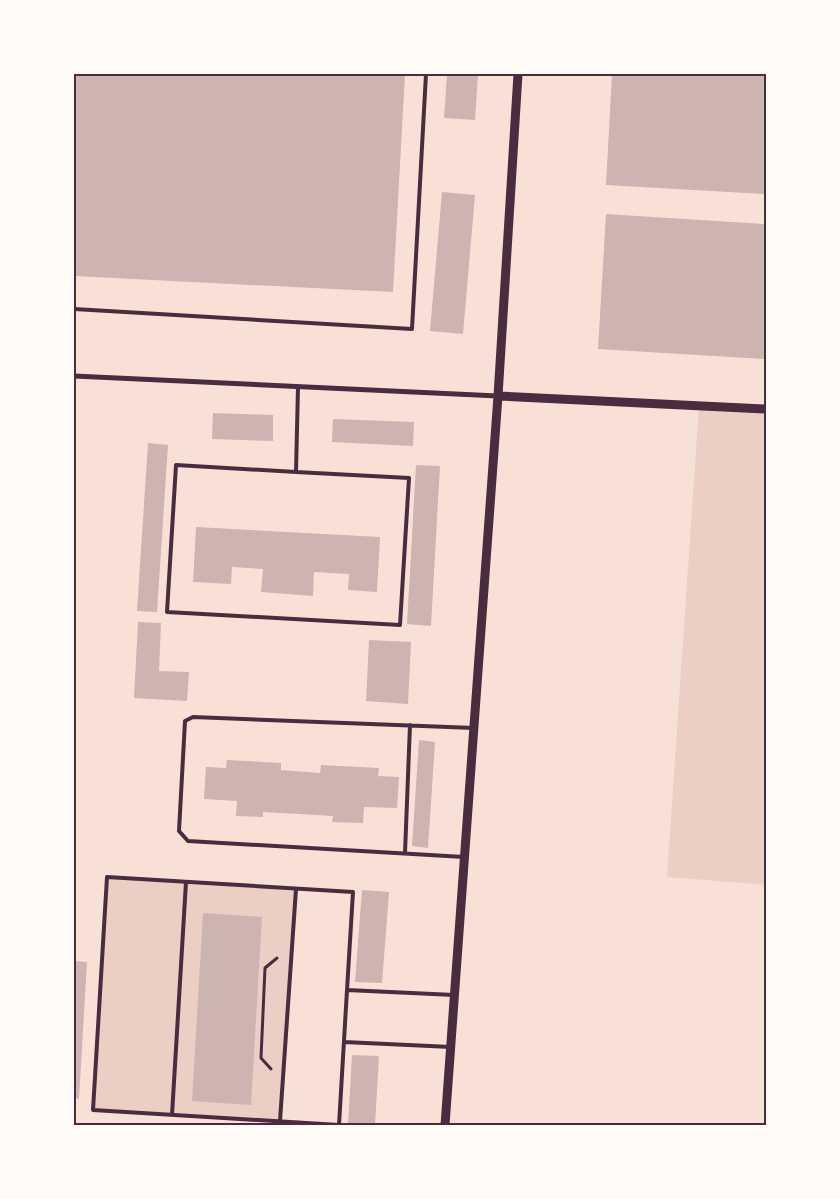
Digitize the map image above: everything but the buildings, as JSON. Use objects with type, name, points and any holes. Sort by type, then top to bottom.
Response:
[{"type":"street","points":[[445,1125],[498,396],[518,74]]},
{"type":"street","points":[[74,376],[766,409]]},
{"type":"lane","points":[[74,309],[412,329],[426,74]]},
{"type":"lane","points":[[296,472],[298,387]]},
{"type":"lane","points":[[176,465],[296,472],[409,478],[400,625],[167,612],[176,465]]},
{"type":"lane","points":[[464,857],[188,841],[179,831],[185,721],[194,717],[474,728]]},
{"type":"lane","points":[[405,854],[410,726]]},
{"type":"lane","points":[[107,877],[296,889],[353,892],[338,1125],[93,1110],[107,877]]},
{"type":"lane","points":[[172,1115],[186,882]]},
{"type":"lane","points":[[280,1121],[296,889]]},
{"type":"lane","points":[[347,990],[454,995]]},
{"type":"lane","points":[[344,1042],[450,1047]]},
{"type":"path","points":[[282,1083],[261,1058],[265,968],[292,947]]},
{"type":"shaded area","points":[[699,406],[766,409],[766,885],[667,877]]},
{"type":"shaded area","points":[[107,877],[296,889],[280,1121],[93,1110]]}]
